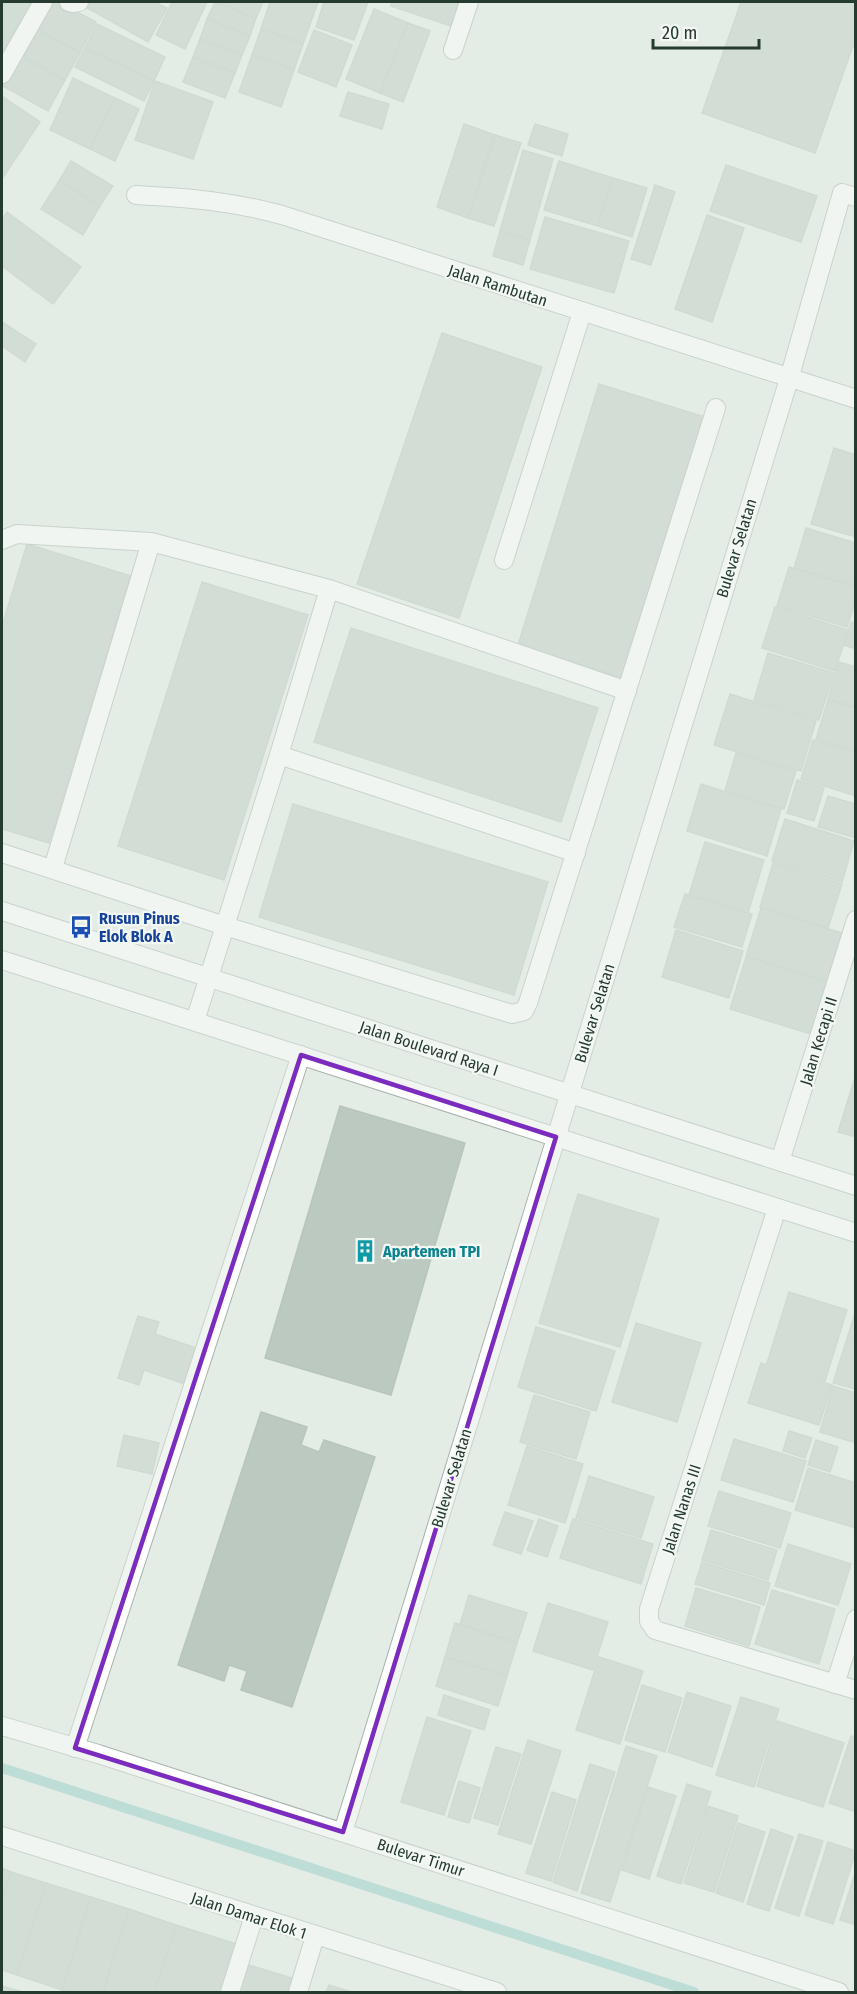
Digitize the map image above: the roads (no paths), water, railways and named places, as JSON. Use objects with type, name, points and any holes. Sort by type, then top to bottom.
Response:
[{"type":"street","points":[[2,74],[43,2]]},
{"type":"street","points":[[69,2],[79,2]]},
{"type":"street","points":[[453,50],[469,2]]},
{"type":"street","name":"Jalan Rambutan","points":[[136,195],[242,204],[282,215],[855,399]]},
{"type":"street","name":"Bulevar Selatan","points":[[343,1832],[789,379],[849,195]]},
{"type":"street","points":[[504,560],[582,312]]},
{"type":"street","points":[[2,853],[225,926],[512,1014],[524,1011],[716,408]]},
{"type":"street","points":[[2,540],[17,534],[151,542],[329,589],[627,691]]},
{"type":"street","points":[[53,868],[151,542]]},
{"type":"street","points":[[195,1021],[329,589]]},
{"type":"street","points":[[279,755],[576,853]]},
{"type":"street","name":"Jalan Boulevard Raya I","points":[[2,911],[855,1186]]},
{"type":"street","name":"Jalan Kecapi II","points":[[780,1161],[855,920]]},
{"type":"street","points":[[2,960],[855,1233]]},
{"type":"street","points":[[75,1748],[301,1055]]},
{"type":"street","name":"Jalan Nanas III","points":[[777,1208],[649,1610],[649,1621],[655,1630],[835,1684]]},
{"type":"street","points":[[855,1619],[835,1684],[855,1690]]},
{"type":"street","name":"Bulevar Timur","points":[[2,1726],[98,1754],[839,1992]]},
{"type":"street","name":"Jalan Damar Elok 1","points":[[2,1836],[497,1992]]},
{"type":"street","points":[[230,1992],[254,1916]]},
{"type":"street","points":[[298,1992],[315,1936]]},
{"type":"waterway","points":[[2,1768],[694,1992]]},
{"type":"place","name":"Rusun Pinus Elok Blok A","points":[[81,927]]},
{"type":"place","name":"Apartemen TPI","points":[[365,1251]]}]
